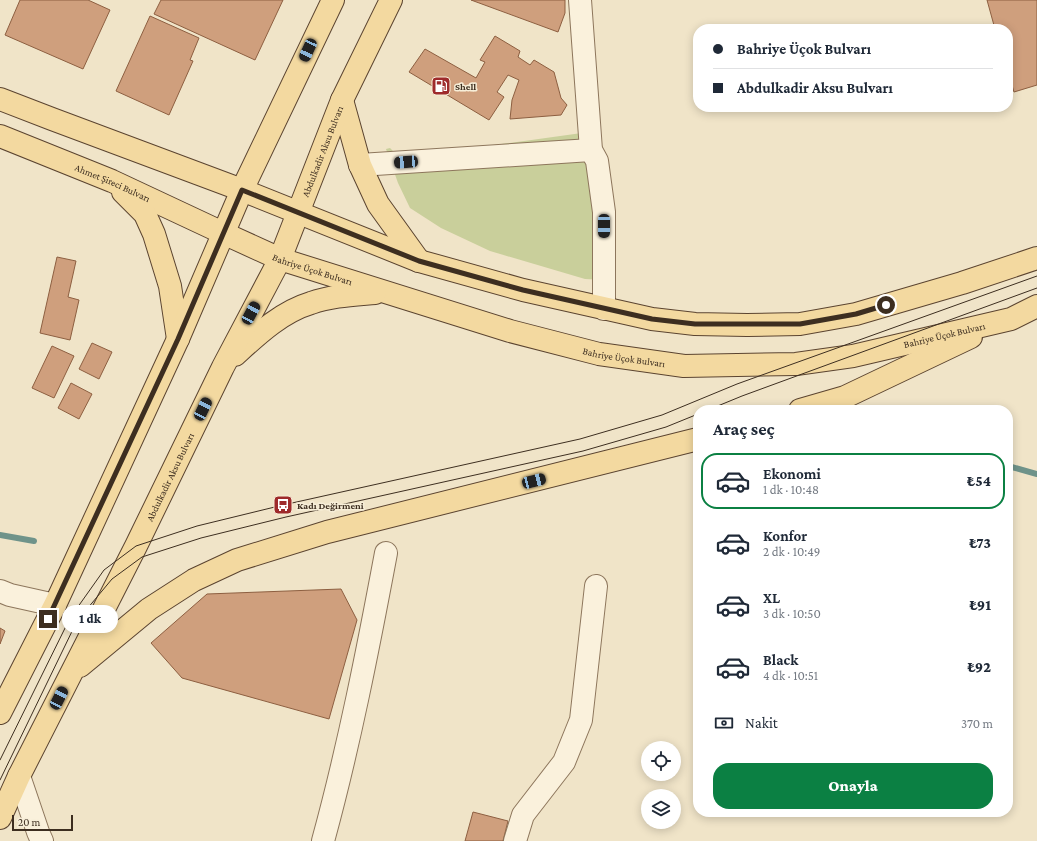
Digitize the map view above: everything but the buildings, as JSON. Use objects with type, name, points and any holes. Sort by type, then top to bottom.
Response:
[{"type":"main road","points":[[0,713],[55,605],[178,339],[242,190],[333,0]]},
{"type":"main road","name":"Abdulkadir Aksu Bulvarı","points":[[0,818],[19,776],[136,546],[223,367],[280,259],[342,100],[391,0]]},
{"type":"main road","points":[[0,98],[59,122],[242,190],[419,261],[523,290],[652,319],[695,324],[800,324],[856,314],[962,283],[1037,258]]},
{"type":"main road","points":[[342,100],[360,165],[378,204],[419,261]]},
{"type":"main road","name":"Ahmet Şireci Bulvarı","points":[[0,136],[112,181],[223,233]]},
{"type":"main road","points":[[112,181],[145,214],[154,234],[170,286],[178,339]]},
{"type":"main road","name":"Bahriye Üçok Bulvarı","points":[[223,233],[280,259],[510,331],[599,354],[684,366],[796,364],[853,356],[1011,319],[1037,306]]},
{"type":"main road","points":[[223,367],[256,336],[288,314],[310,303],[342,296],[386,292]]},
{"type":"main road","points":[[817,405],[845,397],[1011,319]]},
{"type":"main road","points":[[72,672],[149,609],[194,580],[237,560],[327,532],[693,440]]},
{"type":"street","points":[[580,0],[591,150],[597,161],[604,212],[604,309]]},
{"type":"street","points":[[360,165],[591,150]]},
{"type":"street","points":[[323,841],[336,793],[360,686],[386,552]]},
{"type":"street","points":[[515,841],[523,816],[564,762],[581,720],[596,586]]},
{"type":"street","points":[[0,591],[10,596],[55,605]]},
{"type":"street","points":[[19,776],[42,841]]},
{"type":"green space","points":[[589,132],[605,280],[585,279],[490,251],[441,228],[410,208],[398,183],[386,149],[390,148],[400,158]]},
{"type":"waterway","points":[[1013,467],[1037,474]]},
{"type":"waterway","points":[[0,535],[34,541]]},
{"type":"tram line","points":[[0,760],[70,618],[104,570],[136,546],[197,526],[283,505],[580,439],[662,415],[737,384],[1037,276]]},
{"type":"tram line","points":[[720,405],[1037,288]]},
{"type":"tram line","points":[[0,780],[77,621],[112,579],[142,557],[201,538],[286,517],[583,451],[666,427],[693,416]]},
{"type":"place","name":"Shell","points":[[441,86]]},
{"type":"place","name":"Kadı Değirmeni","points":[[283,505]]},
{"type":"route","points":[[48,619],[178,339],[242,190],[419,261],[523,290],[652,319],[695,324],[800,324],[856,314],[886,305]]}]
